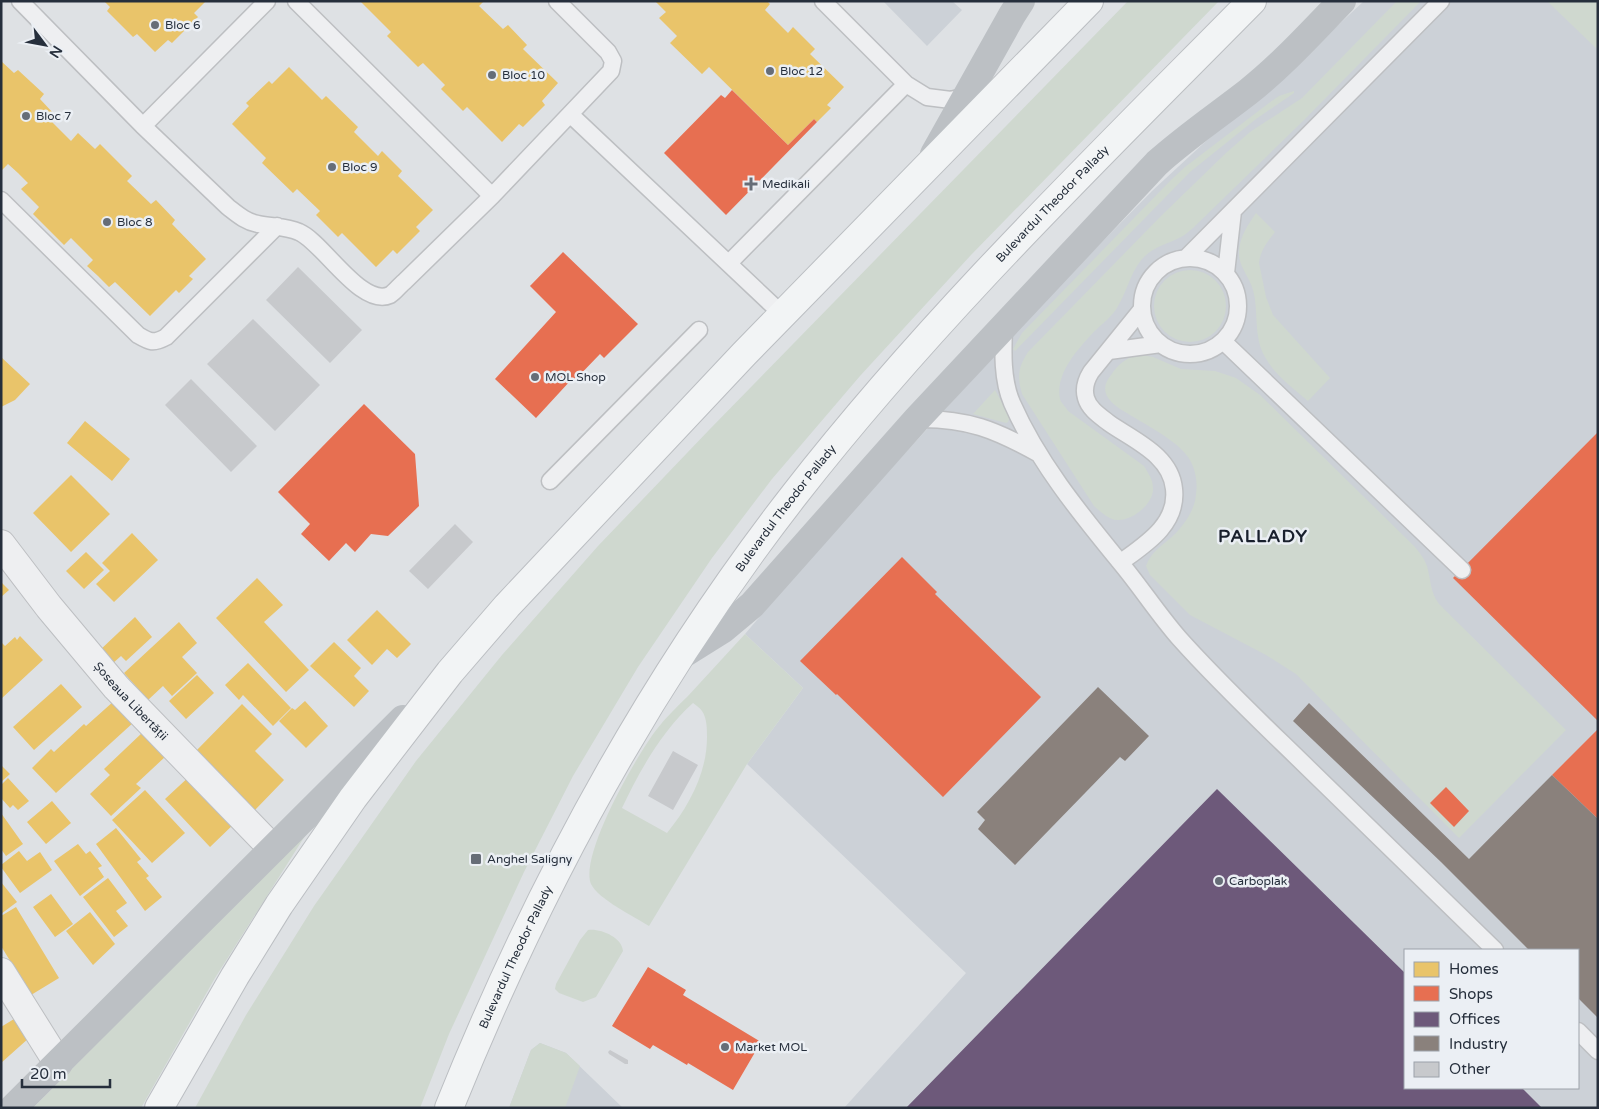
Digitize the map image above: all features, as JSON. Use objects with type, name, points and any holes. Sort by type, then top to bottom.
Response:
[{"type":"main road","points":[[160,1108],[235,976],[279,905],[353,798],[450,672],[520,593],[783,315],[1089,1]]},
{"type":"main road","name":"Bulevardul Theodor Pallady","points":[[449,1108],[492,1005],[549,886],[618,759],[652,700],[682,655],[793,497],[864,409],[992,267],[1252,1]]},
{"type":"street","points":[[925,169],[1021,1]]},
{"type":"street","points":[[682,655],[722,630],[752,605],[1004,324],[1158,163],[1177,145],[1277,67],[1342,1]]},
{"type":"street","name":"Șoseaua Libertății","points":[[1,544],[49,608],[110,680],[272,848]]},
{"type":"street","points":[[13,1108],[450,672]]},
{"type":"street","points":[[1,972],[58,1063]]},
{"type":"lane","points":[[20,1],[143,126],[240,216],[257,224],[277,226],[300,232],[359,288],[378,296],[390,295],[492,196],[611,71],[613,61],[608,52],[557,1]]},
{"type":"lane","points":[[143,126],[267,1]]},
{"type":"lane","points":[[296,1],[492,196]]},
{"type":"lane","points":[[823,1],[906,84],[926,97],[951,100],[966,96]]},
{"type":"lane","points":[[1187,257],[1441,1]]},
{"type":"lane","points":[[729,263],[906,84]]},
{"type":"lane","points":[[571,115],[783,315]]},
{"type":"lane","points":[[1,200],[138,335],[149,341],[158,342],[166,337],[277,226]]},
{"type":"lane","points":[[1226,273],[1233,211]]},
{"type":"lane","points":[[1187,257],[1202,259],[1215,264],[1226,273],[1234,286],[1238,300],[1238,315],[1233,329],[1223,341],[1212,349],[1192,353],[1172,350],[1161,344],[1151,334],[1145,322],[1142,309],[1144,294],[1149,280],[1159,268],[1172,260],[1187,257]]},
{"type":"lane","points":[[1121,562],[1140,549],[1164,527],[1172,511],[1175,494],[1172,478],[1158,456],[1099,416],[1088,404],[1084,390],[1091,372],[1142,309]]},
{"type":"lane","points":[[1004,324],[1003,349],[1007,386],[1012,403],[1039,454],[1068,497],[1121,562],[1163,619],[1208,669],[1494,949]]},
{"type":"lane","points":[[550,481],[699,330]]},
{"type":"lane","points":[[1223,341],[1462,570]]},
{"type":"lane","points":[[1109,350],[1161,344]]},
{"type":"lane","points":[[917,419],[942,419],[986,428],[1006,436],[1039,454]]},
{"type":"lane","points":[[1579,1032],[1598,1050]]},
{"type":"shaded area","points":[[883,1],[952,1],[962,10],[927,46]]},
{"type":"shaded area","points":[[1128,1],[1219,1],[971,255],[860,376],[772,479],[712,558],[638,667],[573,776],[524,872],[449,1034],[420,1108],[195,1108],[246,1015],[314,906],[416,761],[502,655],[598,546],[709,430]]},
{"type":"shaded area","points":[[1364,1],[1598,1],[1598,1108],[844,1108],[966,973],[747,764],[803,688],[745,634],[824,542],[1044,301],[1152,191],[1205,142],[1279,80]]},
{"type":"shaded area","points":[[1397,1],[1421,1],[1304,120],[1193,228],[1144,257],[1135,269],[1115,311],[1085,341],[1068,364],[1059,390],[1062,404],[1068,411],[1144,466],[1152,482],[1153,488],[1150,500],[1135,515],[1123,520],[1114,520],[1108,517],[1094,506],[1022,394],[1019,372],[1028,352],[1161,216],[1226,153],[1250,132],[1302,98]]},
{"type":"shaded area","points":[[1547,1],[1598,1],[1598,50]]},
{"type":"shaded area","points":[[1294,91],[1294,93],[1256,119],[1190,172],[1015,351],[1013,349],[1022,333],[1185,167],[1279,96]]},
{"type":"shaded area","points":[[1256,213],[1275,232],[1263,250],[1259,263],[1266,297],[1273,315],[1330,378],[1308,401],[1273,369],[1261,349],[1255,298],[1239,257],[1243,236]]},
{"type":"shaded area","points":[[1197,270],[1216,280],[1224,292],[1226,306],[1224,320],[1216,332],[1204,340],[1183,342],[1164,332],[1156,320],[1154,299],[1164,280],[1176,272]]},
{"type":"shaded area","points":[[1137,354],[1153,357],[1181,369],[1215,371],[1236,378],[1260,395],[1414,546],[1426,563],[1432,590],[1439,604],[1566,730],[1459,838],[1296,674],[1266,655],[1190,615],[1150,575],[1146,566],[1148,561],[1176,533],[1186,520],[1194,505],[1197,485],[1192,465],[1183,451],[1161,434],[1117,407],[1107,396],[1105,387],[1109,377],[1119,365]]},
{"type":"shaded area","points":[[995,390],[1010,417],[1006,423],[973,414]]},
{"type":"shaded area","points":[[745,634],[803,688],[747,764],[649,926],[609,902],[595,890],[591,884],[590,870],[594,851],[612,805],[648,741],[664,720]],"holes":[[[693,703],[702,711],[705,717],[707,737],[704,763],[695,788],[683,812],[667,833],[622,808],[644,765],[671,726]]]},
{"type":"shaded area","points":[[310,828],[215,978],[141,1108],[33,1108]]},
{"type":"shaded area","points":[[588,930],[598,930],[610,934],[619,942],[623,951],[596,997],[583,1002],[559,993],[555,989],[580,940]]},
{"type":"shaded area","points":[[540,1043],[566,1053],[623,1108],[509,1108],[531,1050]]},
{"type":"shaded area","points":[[540,1043],[566,1053],[580,1066],[565,1108],[509,1108],[531,1050]]},
{"type":"building: Homes","name":"Bloc 6","points":[[104,1],[206,1],[194,13],[198,17],[172,43],[168,40],[155,52],[137,34],[133,37],[107,11],[110,7]]},
{"type":"building: Homes","name":"Bloc 10","points":[[360,1],[484,1],[479,6],[503,29],[508,25],[527,45],[523,49],[558,83],[542,101],[545,105],[523,127],[519,124],[502,142],[467,107],[463,111],[441,89],[445,85],[423,63],[418,67],[387,36],[391,32]]},
{"type":"building: Homes","name":"Bloc 12","points":[[655,1],[767,1],[770,4],[765,10],[788,33],[793,27],[815,49],[810,54],[844,87],[827,105],[831,108],[817,122],[814,119],[788,145],[709,67],[702,74],[670,43],[677,36],[659,18],[666,12]]},
{"type":"building: Homes","name":"Bloc 8","points":[[1,61],[14,73],[18,70],[44,94],[40,99],[54,114],[49,119],[71,141],[78,133],[95,149],[100,144],[132,176],[127,181],[151,204],[156,200],[175,220],[172,224],[206,259],[189,276],[193,279],[179,293],[176,290],[150,316],[115,282],[109,287],[87,266],[93,260],[71,238],[64,245],[33,214],[39,207],[21,189],[28,183],[18,173],[8,164],[1,171]]},
{"type":"building: Homes","name":"Bloc 9","points":[[289,67],[322,100],[326,96],[358,127],[354,132],[378,156],[382,151],[402,171],[398,176],[433,210],[416,227],[420,231],[397,254],[393,250],[376,267],[342,233],[338,237],[316,215],[320,211],[297,189],[293,193],[262,163],[266,158],[232,124],[249,106],[246,103],[269,81],[272,84]]},
{"type":"building: Homes","points":[[1,357],[30,384],[15,400],[1,407]]},
{"type":"building: Homes","points":[[85,421],[130,459],[112,481],[67,443]]},
{"type":"building: Homes","points":[[71,475],[110,514],[71,552],[33,513]]},
{"type":"building: Homes","points":[[132,533],[158,560],[114,602],[96,584],[110,571],[102,563]]},
{"type":"building: Homes","points":[[86,552],[104,570],[84,589],[66,571]]},
{"type":"building: Homes","points":[[257,578],[283,605],[264,622],[309,670],[286,692],[216,618]]},
{"type":"building: Homes","points":[[1,582],[9,590],[1,597]]},
{"type":"building: Homes","points":[[377,610],[411,644],[397,658],[387,649],[372,665],[347,640]]},
{"type":"building: Homes","points":[[135,617],[152,637],[126,661],[121,656],[112,664],[99,651]]},
{"type":"building: Homes","points":[[179,622],[197,643],[182,657],[197,673],[172,696],[163,686],[148,700],[124,673]]},
{"type":"building: Homes","points":[[20,636],[43,660],[1,699],[1,642],[5,646],[15,637],[17,640]]},
{"type":"building: Homes","points":[[334,642],[361,668],[354,676],[369,691],[354,707],[310,666]]},
{"type":"building: Homes","points":[[248,663],[291,708],[273,726],[243,695],[239,700],[225,685]]},
{"type":"building: Homes","points":[[197,675],[214,693],[186,719],[169,701]]},
{"type":"building: Homes","points":[[61,684],[82,707],[34,750],[13,727]]},
{"type":"building: Homes","points":[[114,701],[134,722],[56,793],[32,768],[51,749],[54,752],[84,724],[86,726]]},
{"type":"building: Homes","points":[[305,701],[328,726],[306,748],[279,721],[292,708],[295,710]]},
{"type":"building: Homes","points":[[242,704],[272,734],[255,751],[284,780],[255,810],[196,751]]},
{"type":"building: Homes","points":[[143,732],[166,756],[136,784],[141,788],[111,816],[90,794],[110,775],[104,769]]},
{"type":"building: Homes","points":[[1,765],[10,774],[1,782]]},
{"type":"building: Homes","points":[[192,774],[237,821],[210,847],[165,799]]},
{"type":"building: Homes","points":[[8,778],[29,801],[18,810],[13,805],[10,808],[1,798],[1,785]]},
{"type":"building: Homes","points":[[145,790],[185,833],[152,863],[112,820]]},
{"type":"building: Homes","points":[[52,801],[71,823],[46,844],[27,822]]},
{"type":"building: Homes","points":[[1,813],[23,844],[6,856],[1,849]]},
{"type":"building: Homes","points":[[116,828],[141,859],[137,862],[149,876],[146,878],[162,897],[145,911],[96,844]]},
{"type":"building: Homes","points":[[78,844],[86,854],[90,851],[102,866],[98,868],[104,877],[80,896],[54,861]]},
{"type":"building: Homes","points":[[19,851],[27,861],[40,852],[52,870],[20,893],[1,867]]},
{"type":"building: Homes","points":[[108,878],[127,903],[116,911],[128,926],[114,937],[83,897]]},
{"type":"building: Homes","points":[[1,882],[17,902],[1,914]]},
{"type":"building: Homes","points":[[51,894],[73,924],[55,937],[33,907]]},
{"type":"building: Homes","points":[[16,907],[59,978],[31,995],[1,946],[1,916]]},
{"type":"building: Homes","points":[[90,912],[115,944],[93,965],[66,931]]},
{"type":"building: Homes","points":[[14,1019],[29,1038],[1,1063],[1,1027]]},
{"type":"building: Shops","points":[[732,90],[788,145],[814,119],[817,122],[726,215],[664,153],[721,95],[725,98]]},
{"type":"building: Shops","points":[[563,252],[638,324],[604,358],[600,354],[573,382],[571,380],[536,418],[495,379],[556,312],[530,286]]},
{"type":"building: Shops","points":[[364,404],[415,454],[419,506],[388,536],[371,534],[355,552],[346,543],[329,561],[301,534],[310,524],[278,492]]},
{"type":"building: Shops","points":[[1598,432],[1598,721],[1453,578]]},
{"type":"building: Shops","points":[[902,557],[937,592],[935,594],[1041,697],[943,797],[837,694],[800,661]]},
{"type":"building: Shops","points":[[1598,729],[1598,819],[1552,775]]},
{"type":"building: Shops","points":[[1446,787],[1469,811],[1454,827],[1430,803]]},
{"type":"building: Shops","points":[[648,967],[686,990],[683,995],[761,1042],[733,1090],[688,1063],[687,1065],[653,1045],[650,1049],[612,1026]]},
{"type":"building: Offices","name":"Carboplak","points":[[1217,789],[1404,972],[1404,1089],[1523,1089],[1542,1108],[906,1108]]},
{"type":"building: Industry","points":[[1098,687],[1149,736],[1125,761],[1120,757],[1015,865],[978,829],[985,820],[977,812]]},
{"type":"building: Industry","points":[[1309,703],[1469,859],[1552,775],[1598,819],[1598,1018],[1579,999],[1579,949],[1528,949],[1441,862],[1293,721]]},
{"type":"building: Other","points":[[298,267],[362,330],[330,363],[266,300]]},
{"type":"building: Other","points":[[253,319],[320,385],[275,431],[207,364]]},
{"type":"building: Other","points":[[191,379],[257,446],[231,472],[165,405]]},
{"type":"building: Other","points":[[455,524],[473,542],[428,589],[409,571]]},
{"type":"building: Other","points":[[673,751],[698,765],[673,810],[648,796]]},
{"type":"building: Other","points":[[610,1050],[628,1060],[628,1064],[609,1054]]},
{"type":"place","name":"Bloc 6","points":[[155,25]]},
{"type":"place","name":"Bloc 12","points":[[770,71]]},
{"type":"place","name":"Bloc 10","points":[[492,75]]},
{"type":"place","name":"Bloc 7","points":[[26,116]]},
{"type":"place","name":"Bloc 9","points":[[332,167]]},
{"type":"place","name":"Medikali","points":[[751,184]]},
{"type":"place","name":"Bloc 8","points":[[107,222]]},
{"type":"place","name":"MOL Shop","points":[[535,377]]},
{"type":"place","name":"Anghel Saligny","points":[[476,859]]},
{"type":"place","name":"Carboplak","points":[[1219,881]]},
{"type":"place","name":"Market MOL","points":[[725,1047]]},
{"type":"district","name":"PALLADY","points":[[1263,536]]}]
